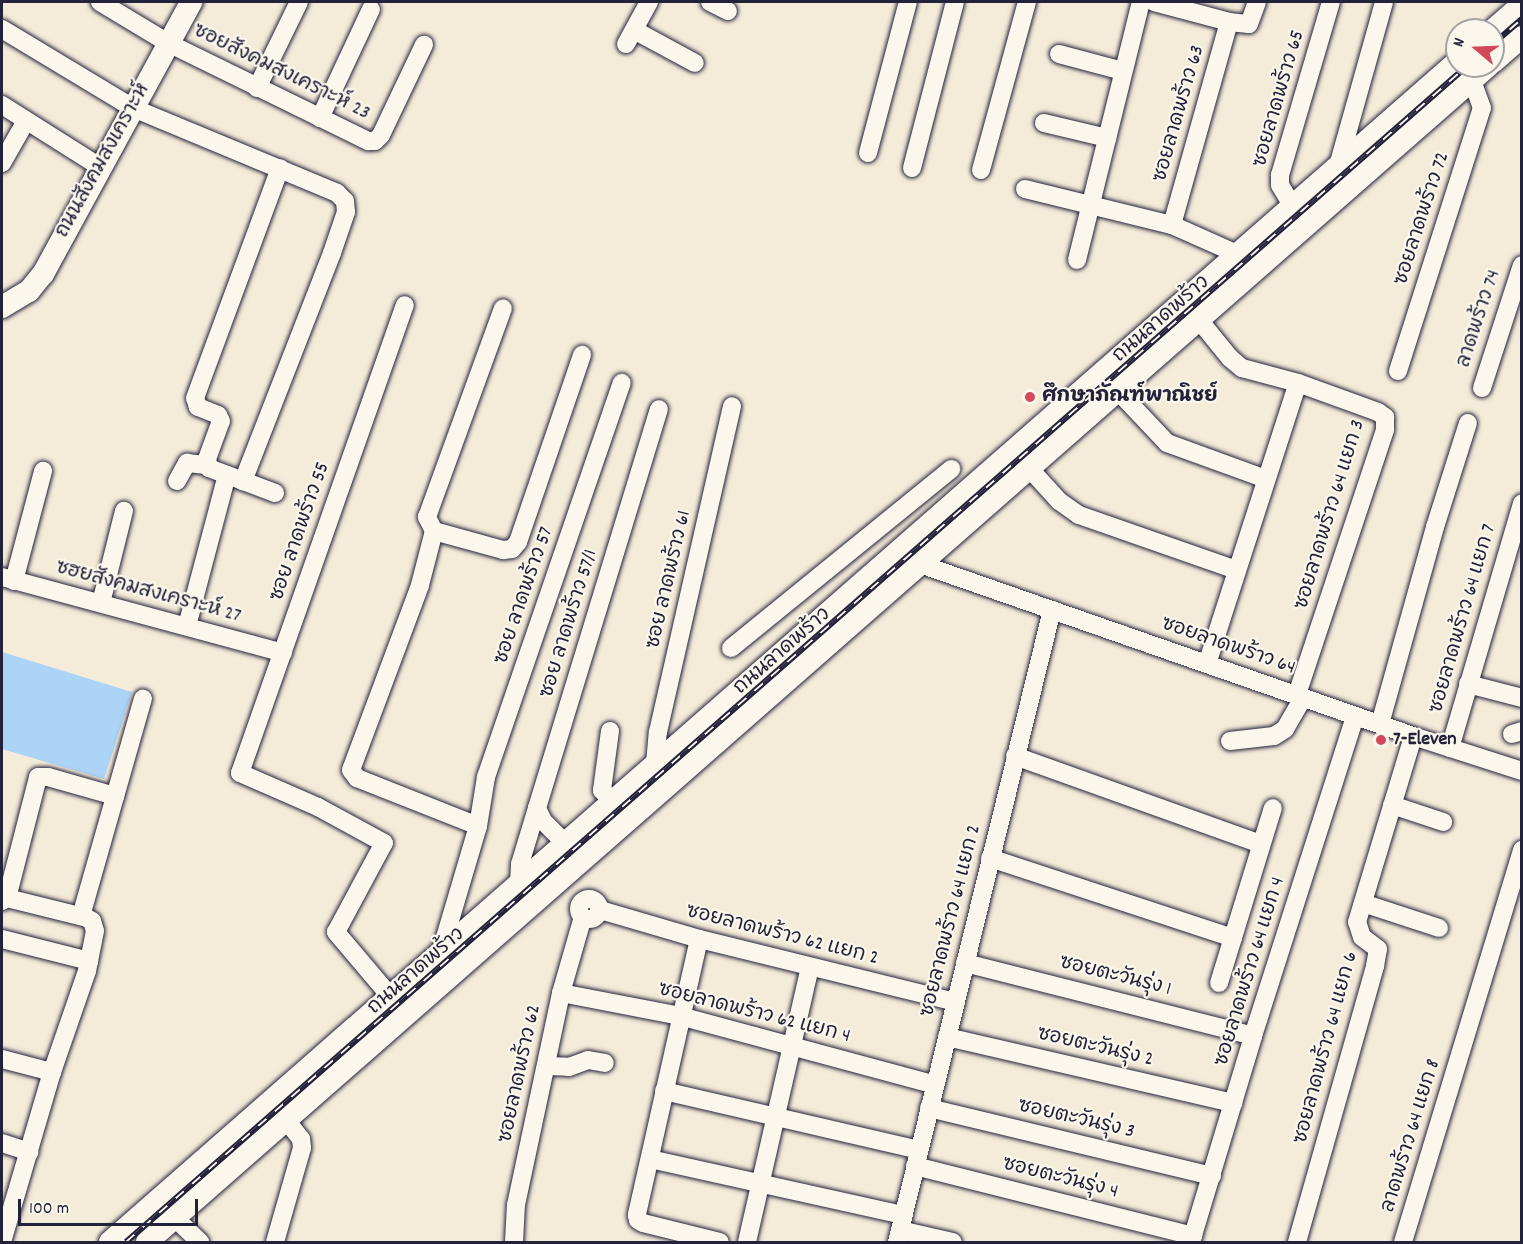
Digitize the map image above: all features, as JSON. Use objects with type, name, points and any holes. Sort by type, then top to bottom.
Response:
[{"type":"main road","name":"ถนนสังคมสงเคราะห์","points":[[2,305],[29,291],[43,274],[191,2]]},
{"type":"main road","points":[[1505,19],[1521,5]]},
{"type":"main road","points":[[1505,51],[1521,37]]},
{"type":"main road","name":"ถนนลาดพร้าว","points":[[110,1242],[1445,72]]},
{"type":"main road","name":"ถนนลาดพร้าว","points":[[147,1242],[1474,78]]},
{"type":"main road","points":[[904,547],[920,564]]},
{"type":"main road","points":[[390,996],[405,1016]]},
{"type":"street","name":"ซอยสังคมสงเคราะห์ 23","points":[[100,2],[168,43],[368,141],[375,141],[381,135],[424,45]]},
{"type":"street","points":[[257,88],[299,2]]},
{"type":"street","points":[[649,2],[630,37],[695,63]]},
{"type":"street","points":[[711,2],[728,11]]},
{"type":"street","points":[[868,153],[908,2]]},
{"type":"street","points":[[912,168],[955,2]]},
{"type":"street","points":[[981,170],[1027,2]]},
{"type":"street","points":[[1077,260],[1141,2]]},
{"type":"street","points":[[1154,2],[1204,8],[1229,22],[1249,24],[1257,2]]},
{"type":"street","name":"ซอยลาดพร้าว 65","points":[[1293,205],[1280,185],[1280,175],[1331,2]]},
{"type":"street","points":[[1338,166],[1384,2]]},
{"type":"street","points":[[320,118],[371,9]]},
{"type":"street","name":"ซอยลาดพร้าว 63","points":[[1172,225],[1229,22]]},
{"type":"street","points":[[2,29],[133,108],[337,193],[345,201],[346,212],[235,478],[187,627]]},
{"type":"street","points":[[1059,54],[1124,70]]},
{"type":"street","name":"ซอยลาดพร้าว 72","points":[[1398,371],[1482,108],[1480,78]]},
{"type":"street","points":[[2,105],[100,167]]},
{"type":"street","points":[[2,163],[26,121]]},
{"type":"street","points":[[1044,123],[1107,138]]},
{"type":"street","points":[[207,465],[221,421],[218,415],[198,407],[195,398],[280,168]]},
{"type":"street","points":[[1025,189],[1172,225],[1237,254]]},
{"type":"street","name":"ลาดพร้าว 74","points":[[1482,388],[1513,316],[1521,265]]},
{"type":"street","name":"ซอย ลาดพร้าว 55","points":[[390,996],[336,932],[384,843],[318,807],[240,773],[405,305]]},
{"type":"street","points":[[478,826],[357,778],[351,770],[420,585],[434,531],[427,517],[503,308]]},
{"type":"street","name":"ซอยลาดพร้าว 64 แยก 3","points":[[1199,320],[1230,358],[1242,368],[1298,383],[1378,412],[1384,417],[1385,430],[1300,696],[1286,729],[1274,736],[1230,741]]},
{"type":"street","name":"ซอย ลาดพร้าว 57","points":[[434,531],[503,549],[512,549],[518,542],[582,355]]},
{"type":"street","name":"ซอย ลาดพร้าว 57","points":[[441,951],[478,826],[486,777],[622,383]]},
{"type":"street","points":[[1207,664],[1298,383]]},
{"type":"street","points":[[1118,391],[1167,443],[1266,479]]},
{"type":"street","name":"ซอย ลาดพร้าว 61","points":[[655,764],[658,732],[732,406]]},
{"type":"street","name":"ซอย ลาดพร้าว 57/1","points":[[519,884],[520,864],[659,409]]},
{"type":"street","points":[[1380,724],[1435,527],[1468,423]]},
{"type":"street","points":[[177,481],[187,463],[207,465],[212,470],[275,493]]},
{"type":"street","points":[[1029,468],[1059,501],[1079,515],[1236,570]]},
{"type":"street","points":[[731,648],[951,469]]},
{"type":"street","points":[[8,579],[43,471]]},
{"type":"street","name":"ซอยลาดพร้าว 64 แยก 7","points":[[1450,748],[1521,503]]},
{"type":"street","points":[[101,603],[124,511]]},
{"type":"street","name":"ซอยลาดพร้าว 64","points":[[920,564],[1413,736],[1521,771]]},
{"type":"street","name":"ซฮยสังคมสงเคราะห์ 27","points":[[8,579],[283,653]]},
{"type":"street","name":"ซอยลาดพร้าว 64 แยก 2","points":[[900,1229],[1052,610]]},
{"type":"street","points":[[1468,684],[1521,698]]},
{"type":"street","points":[[81,916],[143,699]]},
{"type":"street","name":"ซอยลาดพร้าว 64 แยก 4","points":[[1192,1239],[1253,1036],[1356,716]]},
{"type":"street","points":[[610,730],[602,790],[612,802]]},
{"type":"street","name":"ซอยลาดพร้าว 64 แยก 6","points":[[1297,1242],[1375,966],[1378,949],[1362,937],[1357,922],[1413,736]]},
{"type":"street","points":[[1015,756],[1261,843]]},
{"type":"street","points":[[2,1242],[52,1072],[88,966],[94,924],[81,916],[4,900],[38,777],[48,777],[115,796]]},
{"type":"street","points":[[1392,805],[1443,822]]},
{"type":"street","points":[[537,808],[543,821],[565,843]]},
{"type":"street","points":[[1219,983],[1273,808]]},
{"type":"street","name":"ลาดพร้าว 64 แยก 8","points":[[1403,1242],[1521,850]]},
{"type":"street","points":[[990,858],[1233,938]]},
{"type":"street","points":[[563,877],[589,909]]},
{"type":"street","points":[[1363,903],[1438,928]]},
{"type":"street","name":"ซอยลาดพร้าว 62 แยก 2","points":[[589,909],[810,968],[955,1002]]},
{"type":"street","name":"ซอยลาดพร้าว 62","points":[[514,1242],[516,1205],[561,993],[589,909]]},
{"type":"street","points":[[2,939],[88,966]]},
{"type":"street","points":[[699,939],[680,1016],[638,1220],[720,1242]]},
{"type":"street","name":"ซอยตะวันรุ่ง 1","points":[[965,963],[1253,1036]]},
{"type":"street","points":[[747,1242],[810,968]]},
{"type":"street","name":"ซอยลาดพร้าว 62 แยก 4","points":[[561,993],[680,1016],[935,1085]]},
{"type":"street","name":"ซอยตะวันรุ่ง 2","points":[[947,1037],[1234,1103]]},
{"type":"street","points":[[2,1059],[52,1072]]},
{"type":"street","points":[[546,1066],[569,1067],[588,1060],[605,1063]]},
{"type":"street","name":"ซอยตะวันรุ่ง 4","points":[[664,1091],[776,1117],[1192,1239]]},
{"type":"street","name":"ซอยตะวันรุ่ง 3","points":[[929,1108],[1212,1176]]},
{"type":"street","points":[[275,1242],[302,1148],[301,1139],[286,1120]]},
{"type":"street","points":[[2,1143],[30,1152]]},
{"type":"street","points":[[650,1159],[760,1183],[900,1229],[953,1242]]},
{"type":"street","points":[[175,1218],[200,1242]]},
{"type":"water","points":[[2,652],[132,692],[104,779],[2,749]]},
{"type":"railway","points":[[1505,34],[1522,19]]},
{"type":"railway","points":[[126,1242],[1453,78]]},
{"type":"place","name":"ศึกษาภัณฑ์พาณิชย์","points":[[1030,397]]},
{"type":"place","name":"7-Eleven","points":[[1381,740]]}]
